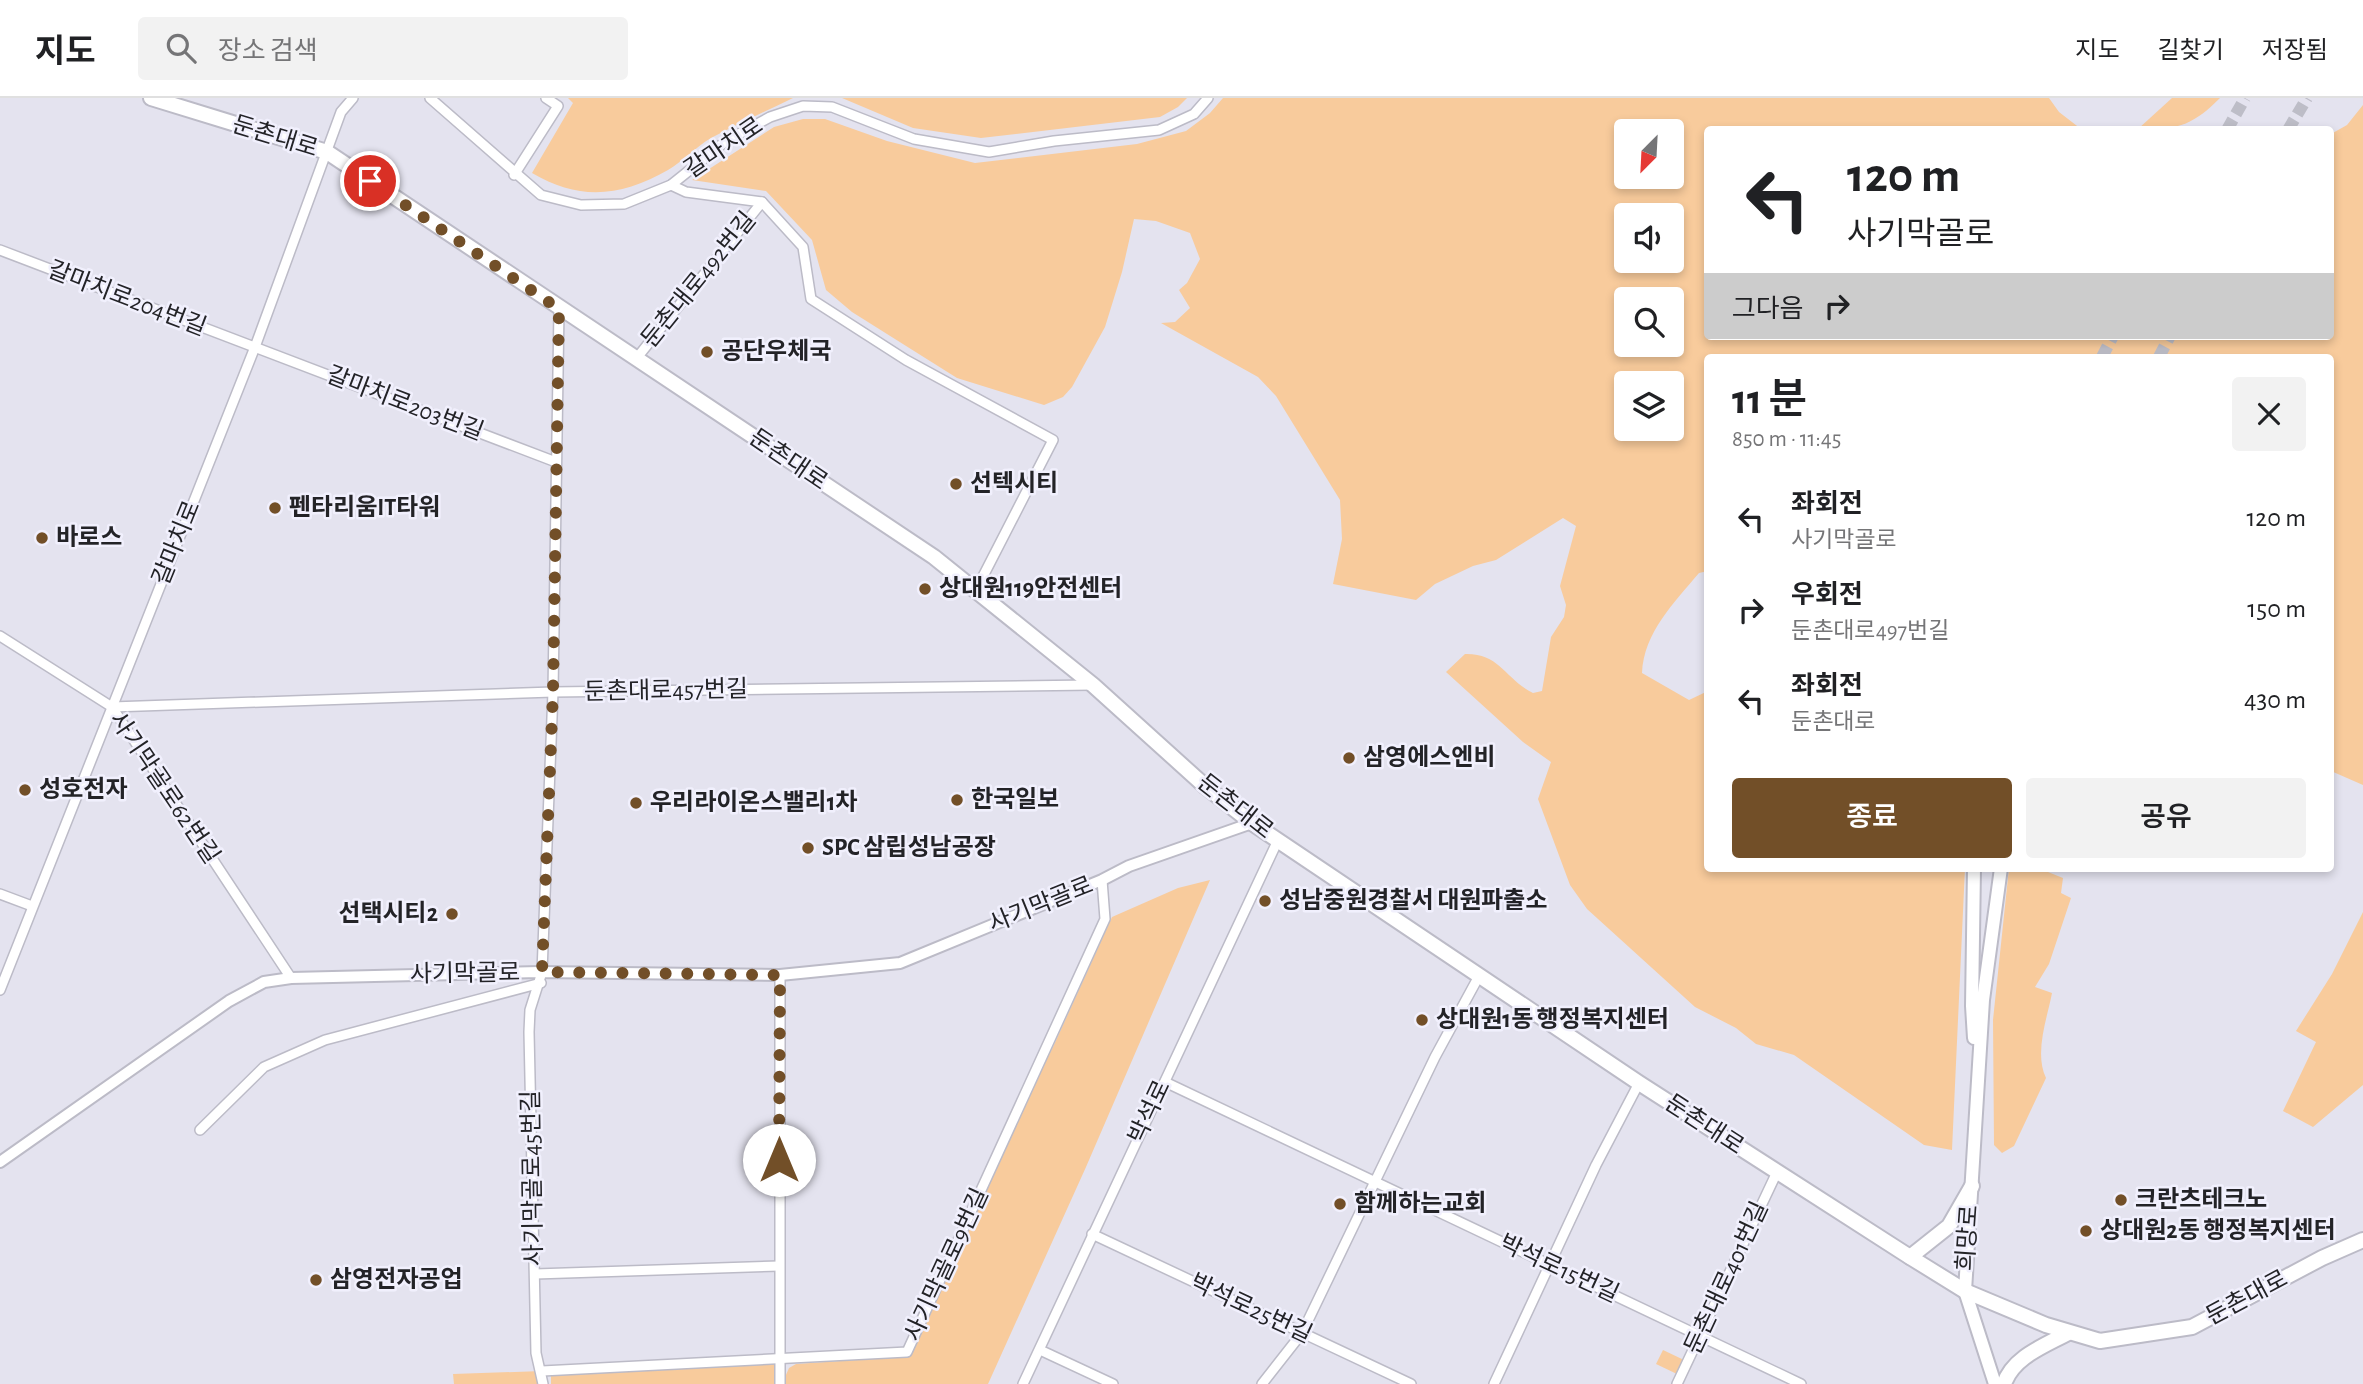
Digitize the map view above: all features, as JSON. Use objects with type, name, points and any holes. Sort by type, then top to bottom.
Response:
[{"type":"main road","name":"둔촌대로","points":[[151,98],[189,104],[327,152],[934,557],[1093,685],[1206,787],[1252,822],[1639,1083],[1965,1292],[2068,1333],[2100,1341],[2192,1327],[2322,1258],[2363,1240]]},
{"type":"main road","name":"희망로","points":[[1974,872],[1972,1006],[1979,1087]]},
{"type":"main road","name":"희망로","points":[[1994,1384],[1965,1292],[1983,1000],[2000,872]]},
{"type":"main road","points":[[1910,1257],[1949,1226],[1972,1185]]},
{"type":"main road","points":[[2004,1384],[2011,1368],[2068,1333]]},
{"type":"street","name":"갈마치로","points":[[0,990],[255,347],[341,112],[354,98]]},
{"type":"street","name":"갈마치로","points":[[430,98],[514,175],[541,195],[581,205],[624,204],[671,185],[726,141],[770,117],[803,106],[832,107],[914,139],[989,152],[1055,141],[1159,130],[1194,114],[1208,98]]},
{"type":"street","points":[[514,175],[558,106],[546,98]]},
{"type":"street","points":[[671,185],[686,192],[762,202],[803,247],[811,299],[906,360],[1053,440],[976,590]]},
{"type":"street","name":"둔촌대로492번길","points":[[636,359],[762,202]]},
{"type":"street","name":"갈마치로204번길","points":[[0,250],[255,347]]},
{"type":"street","name":"사기막골로45번길","points":[[543,1384],[536,1353],[529,1032],[530,1010],[541,977],[553,692],[559,309]]},
{"type":"street","name":"갈마치로203번길","points":[[255,347],[556,461]]},
{"type":"street","name":"사기막골로62번길","points":[[0,636],[112,707],[291,978]]},
{"type":"street","name":"둔촌대로457번길","points":[[112,707],[553,692],[1093,685]]},
{"type":"street","name":"사기막골로","points":[[0,1162],[229,1001],[264,982],[291,978],[780,975],[900,963],[1102,880],[1129,866],[1252,822]]},
{"type":"street","name":"박석로","points":[[1023,1384],[1278,840]]},
{"type":"street","name":"사기막골로9번길","points":[[542,1371],[780,1361],[907,1352],[1105,919],[1102,880]]},
{"type":"street","points":[[0,894],[32,906]]},
{"type":"street","points":[[780,975],[780,1384]]},
{"type":"street","points":[[1262,1384],[1302,1333],[1435,1057],[1479,976]]},
{"type":"street","points":[[200,1130],[264,1066],[313,1045],[541,977]]},
{"type":"street","name":"박석로15번길","points":[[1165,1082],[1801,1384]]},
{"type":"street","points":[[1494,1384],[1595,1165],[1639,1083]]},
{"type":"street","name":"둔촌대로401번길","points":[[1677,1384],[1777,1172]]},
{"type":"street","name":"박석로25번길","points":[[1092,1234],[1410,1384]]},
{"type":"street","points":[[535,1274],[779,1266]]},
{"type":"street","points":[[1040,1350],[1111,1383]]},
{"type":"shaded area","points":[[568,98],[793,98],[711,138],[674,166],[651,179],[634,186],[600,192],[566,188],[532,173],[573,103]]},
{"type":"shaded area","points":[[842,98],[1187,98],[1178,107],[1160,117],[981,138],[913,128]]},
{"type":"shaded area","points":[[1223,98],[2049,98],[2059,112],[2077,126],[1704,126],[1704,340],[2334,340],[2334,132],[2347,125],[2363,105],[2363,785],[2334,772],[2334,354],[1704,354],[1704,572],[1699,573],[1654,631],[1644,658],[1642,673],[1689,700],[1704,693],[1704,872],[1965,872],[1952,1150],[1924,1145],[1794,1055],[1756,1044],[1736,1028],[1695,1007],[1587,909],[1570,885],[1538,799],[1551,762],[1523,742],[1446,672],[1465,654],[1477,655],[1495,662],[1533,693],[1542,691],[1551,637],[1564,617],[1566,605],[1560,586],[1576,526],[1563,518],[1496,560],[1473,566],[1435,584],[1416,600],[1333,584],[1342,539],[1340,500],[1276,396],[1258,377],[1161,323],[1175,322],[1190,308],[1179,290],[1187,283],[1200,259],[1190,233],[1156,221],[1134,219],[1122,272],[1105,327],[1072,387],[1063,397],[1044,405],[957,378],[852,312],[826,290],[812,240],[766,191],[692,180],[774,127],[803,119],[825,119],[887,141],[975,163],[1137,144],[1186,131],[1210,113]]},
{"type":"shaded area","points":[[2172,98],[2220,98],[2201,115],[2183,124],[2141,126]]},
{"type":"shaded area","points":[[2009,872],[2048,872],[2063,878],[2061,893],[2071,898],[2049,964],[2035,987],[2052,993],[2041,1047],[2046,1078],[2014,1146],[2002,1153],[1994,1145],[1993,1020]]},
{"type":"shaded area","points":[[1210,880],[1086,1167],[988,1384],[782,1384],[789,1368],[796,1364],[900,1357],[909,1354],[967,1231],[1019,1110],[1053,1047],[1112,917],[1178,888]]},
{"type":"shaded area","points":[[2363,912],[2363,1085],[2313,1127],[2283,1111],[2316,1042],[2296,1031],[2332,974]]},
{"type":"shaded area","points":[[1663,1350],[1684,1360],[1677,1374],[1656,1364]]},
{"type":"shaded area","points":[[780,1361],[780,1384],[551,1384],[551,1372]]},
{"type":"shaded area","points":[[542,1371],[543,1384],[454,1384],[453,1374]]},
{"type":"tunnel","points":[[2229,126],[2245,98]]},
{"type":"tunnel","points":[[2290,126],[2307,98]]},
{"type":"tunnel","points":[[2104,354],[2111,340]]},
{"type":"tunnel","points":[[2161,354],[2168,340]]},
{"type":"place","name":"공단우체국","points":[[707,352]]},
{"type":"place","name":"선텍시티","points":[[956,484]]},
{"type":"place","name":"펜타리움IT타워","points":[[275,508]]},
{"type":"place","name":"바로스","points":[[42,538]]},
{"type":"place","name":"상대원119안전센터","points":[[925,589]]},
{"type":"place","name":"삼영에스엔비","points":[[1349,758]]},
{"type":"place","name":"성호전자","points":[[25,790]]},
{"type":"place","name":"한국일보","points":[[957,800]]},
{"type":"place","name":"우리라이온스밸리1차","points":[[636,803]]},
{"type":"place","name":"SPC 삼립성남공장","points":[[808,848]]},
{"type":"place","name":"성남중원경찰서 대원파출소","points":[[1265,901]]},
{"type":"place","name":"선택시티2","points":[[452,914]]},
{"type":"place","name":"상대원1동 행정복지센터","points":[[1422,1020]]},
{"type":"place","name":"크란츠테크노","points":[[2121,1200]]},
{"type":"place","name":"함께하는교회","points":[[1340,1204]]},
{"type":"place","name":"상대원2동 행정복지센터","points":[[2086,1231]]},
{"type":"place","name":"삼영전자공업","points":[[316,1280]]},
{"type":"route","points":[[370,181],[559,309],[553,692],[542,972],[780,975],[779,1160]]}]
